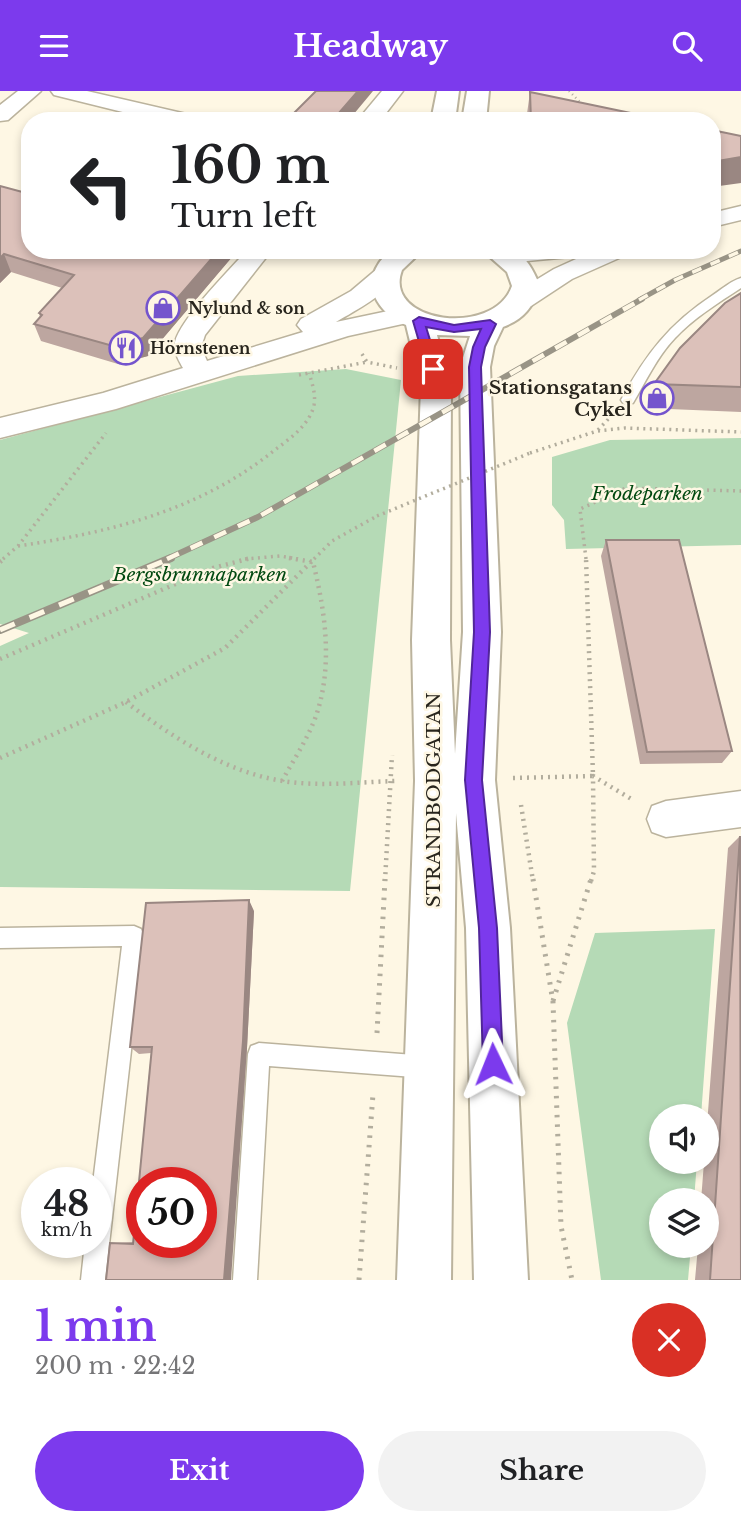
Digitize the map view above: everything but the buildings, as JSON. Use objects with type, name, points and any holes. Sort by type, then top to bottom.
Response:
[{"type":"main road","points":[[444,112],[448,91]]},
{"type":"main road","points":[[475,112],[478,91]]},
{"type":"main road","points":[[397,259],[386,274],[385,283],[390,300],[413,318],[454,328],[506,312]]},
{"type":"main road","points":[[501,1280],[488,928],[474,780],[482,632],[475,367],[479,347],[525,292],[523,277],[506,259]]},
{"type":"main road","name":"STRANDBODGATAN","points":[[413,318],[436,387],[431,640],[436,781],[424,1280]]},
{"type":"street","points":[[0,115],[31,91]]},
{"type":"street","points":[[61,91],[149,112]]},
{"type":"street","points":[[376,112],[393,91]]},
{"type":"street","points":[[721,218],[741,213]]},
{"type":"street","points":[[200,374],[190,356],[188,343],[198,325],[253,259]]},
{"type":"street","points":[[506,312],[563,274],[597,259]]},
{"type":"street","points":[[258,353],[360,297],[386,274]]},
{"type":"street","points":[[0,428],[106,402],[344,328],[413,318]]},
{"type":"street","points":[[666,819],[741,809]]},
{"type":"lane","points":[[628,400],[644,370],[670,335],[708,304],[741,282]]},
{"type":"lane","points":[[0,938],[134,936],[93,1280]]},
{"type":"lane","points":[[245,1280],[259,1054],[375,1065],[431,1067]]},
{"type":"path","points":[[569,91],[587,110]]},
{"type":"path","points":[[18,546],[92,535],[136,523],[218,489],[262,462],[294,433],[312,412],[315,397],[309,373]]},
{"type":"path","points":[[0,562],[18,546],[111,428]]},
{"type":"path","points":[[0,758],[126,702],[225,648],[332,541],[377,516],[530,453],[597,431],[625,428],[741,432]]},
{"type":"path","points":[[553,1002],[594,871],[587,564],[580,509],[626,488],[741,491]]},
{"type":"path","points":[[0,659],[213,568],[253,557],[280,556],[313,562]]},
{"type":"path","points":[[282,781],[317,713],[327,654],[321,593],[313,562]]},
{"type":"path","points":[[126,702],[155,725],[220,760],[282,781],[436,781]]},
{"type":"path","points":[[516,766],[553,1002],[561,1226],[572,1280]]},
{"type":"path","points":[[516,778],[593,776],[666,819]]},
{"type":"green space","name":"Bergsbrunnaparken","points":[[346,369],[401,380],[350,891],[0,887],[0,646],[29,633],[0,624],[0,440],[238,376]]},
{"type":"green space","name":"Frodeparken","points":[[741,438],[741,545],[566,549],[564,520],[552,505],[552,457],[610,440]]},
{"type":"green space","points":[[715,929],[702,1104],[649,1104],[649,1174],[696,1174],[695,1188],[649,1188],[649,1258],[690,1258],[688,1280],[601,1280],[567,1023],[595,933]]},
{"type":"railway","points":[[639,300],[675,280],[741,251]]},
{"type":"railway","points":[[167,559],[258,517],[642,299]]},
{"type":"railway","points":[[0,630],[171,558]]},
{"type":"place","name":"Nylund & son","points":[[163,308]]},
{"type":"place","name":"Hörnstenen","points":[[126,348]]},
{"type":"place","name":"Stationsgatans Cykel","points":[[657,398]]},
{"type":"route","points":[[433,369],[419,321],[454,328],[490,324],[479,347],[475,367],[482,632],[474,780],[488,928],[493,1064]]}]
